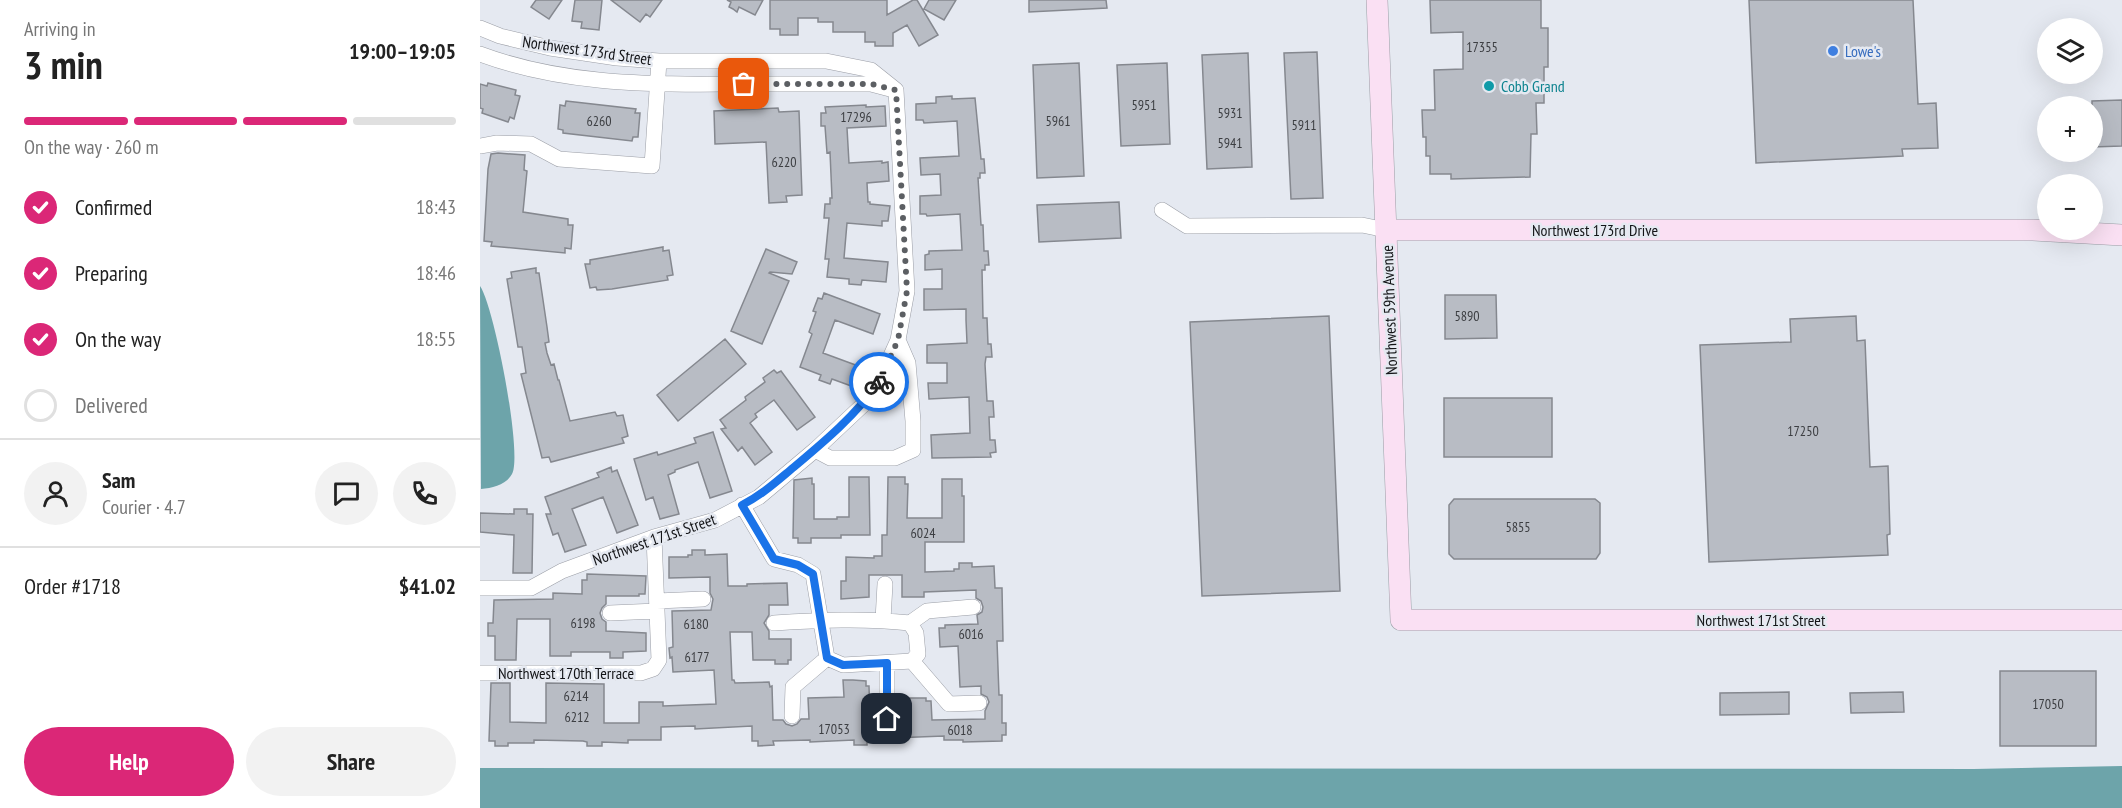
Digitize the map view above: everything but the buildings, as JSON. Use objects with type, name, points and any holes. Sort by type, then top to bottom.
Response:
[{"type":"street","name":"Northwest 59th Avenue","points":[[1377,0],[1401,620]]},
{"type":"street","name":"Northwest 173rd Street","points":[[480,28],[500,36],[550,48],[617,58],[660,61],[826,61],[871,70],[896,90]]},
{"type":"street","name":"Northwest 173rd Street","points":[[480,54],[534,70],[597,80],[658,85],[871,84],[896,90]]},
{"type":"street","name":"Northwest 173rd Street","points":[[480,146],[497,143],[531,144],[559,159],[652,166],[660,61]]},
{"type":"street","name":"Northwest 171st Street","points":[[480,588],[531,588],[562,572],[654,537],[715,520],[759,496],[815,450],[864,404],[880,380],[898,340],[907,291],[896,90]]},
{"type":"street","name":"Northwest 173rd Drive","points":[[1162,210],[1187,226],[1362,225],[1386,230],[2037,230]]},
{"type":"street","points":[[2103,224],[2122,223]]},
{"type":"street","name":"Northwest 173rd Drive","points":[[2103,234],[2122,235]]},
{"type":"street","points":[[815,450],[830,458],[895,458],[913,450],[914,421],[908,363],[898,340]]},
{"type":"street","points":[[742,505],[774,559],[798,565],[813,574],[827,658]]},
{"type":"street","points":[[654,537],[657,606]]},
{"type":"street","points":[[883,620],[885,584]]},
{"type":"street","points":[[610,613],[703,599]]},
{"type":"street","name":"Northwest 170th Terrace","points":[[480,673],[641,673],[653,669],[659,660],[657,606]]},
{"type":"street","points":[[774,623],[820,620],[883,620],[910,623],[927,611],[973,607]]},
{"type":"street","name":"Northwest 171st Street","points":[[1401,620],[2122,620]]},
{"type":"street","points":[[827,658],[843,665],[912,661],[918,654],[916,633],[910,623]]},
{"type":"street","points":[[792,716],[793,687],[827,658]]},
{"type":"street","points":[[912,661],[949,704],[979,703]]},
{"type":"street","points":[[887,663],[887,719]]},
{"type":"water","points":[[480,286],[486,299],[499,349],[514,439],[512,474],[503,483],[481,489]]},
{"type":"water","points":[[2122,766],[2122,808],[480,808],[480,768],[1974,769]]},
{"type":"way so far","points":[[744,84],[871,84],[896,90],[907,291],[898,340],[879,382]]},
{"type":"place","name":"Lowe's","points":[[1833,51]]},
{"type":"place","name":"Cobb Grand","points":[[1489,86]]},
{"type":"route","points":[[879,382],[864,404],[815,450],[759,496],[742,505],[774,559],[798,565],[813,574],[827,658],[843,665],[887,663],[887,719]]}]
